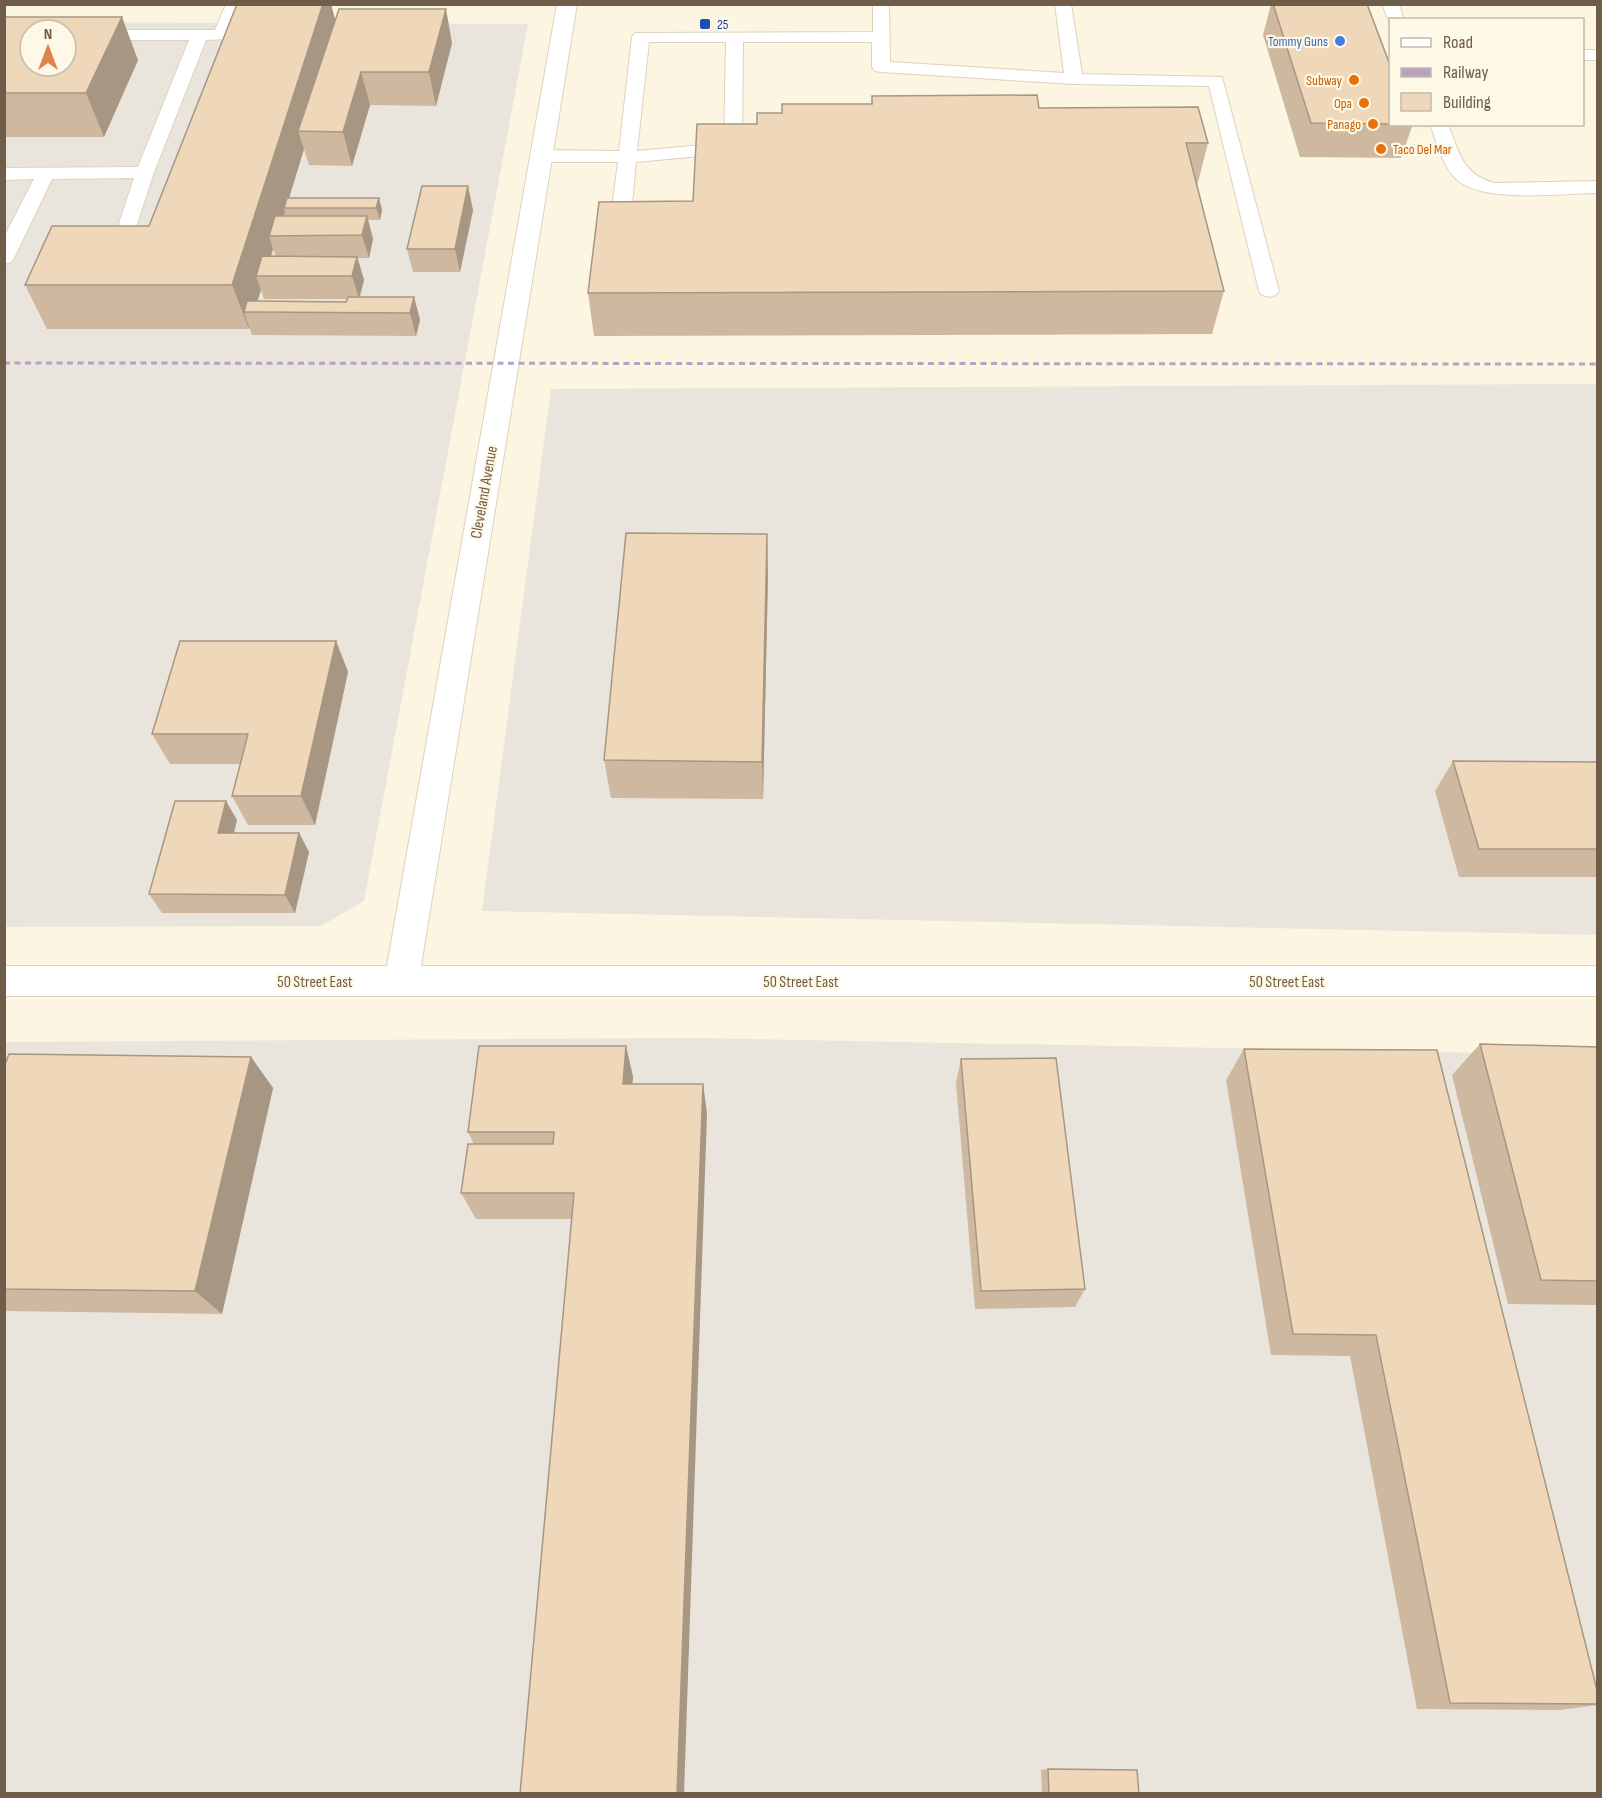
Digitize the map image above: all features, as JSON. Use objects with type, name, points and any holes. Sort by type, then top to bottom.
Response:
[{"type":"street","name":"Cleveland Avenue","points":[[401,981],[567,4]]},
{"type":"street","name":"50 Street East","points":[[4,981],[1598,981]]},
{"type":"lane","points":[[78,35],[221,35],[235,4]]},
{"type":"lane","points":[[881,4],[881,67],[1074,79],[1216,81],[1269,291]]},
{"type":"lane","points":[[1063,4],[1074,79]]},
{"type":"lane","points":[[227,22],[250,22]]},
{"type":"lane","points":[[129,224],[145,172],[200,35]]},
{"type":"lane","points":[[620,224],[641,37],[881,37]]},
{"type":"lane","points":[[541,156],[628,157],[733,148],[735,37]]},
{"type":"lane","points":[[1440,126],[1460,174],[1477,186],[1493,189],[1598,187]]},
{"type":"lane","points":[[4,174],[145,172]]},
{"type":"lane","points":[[4,258],[46,173]]},
{"type":"shaded area","points":[[5,22],[18,22],[18,78],[78,78],[78,22],[528,24],[364,901],[321,926],[5,927]]},
{"type":"shaded area","points":[[1597,384],[1597,935],[482,911],[551,389]]},
{"type":"shaded area","points":[[691,1038],[1597,1055],[1597,1793],[5,1793],[4,1042]]},
{"type":"building","points":[[237,4],[323,4],[232,285],[25,285],[52,226],[149,226]]},
{"type":"building","points":[[1273,4],[1367,4],[1389,62],[1389,124],[1311,123]]},
{"type":"building","points":[[339,9],[446,9],[429,72],[361,72],[343,132],[298,131]]},
{"type":"building","points":[[4,17],[122,17],[86,93],[4,93]]},
{"type":"building","points":[[1037,95],[1039,108],[1198,107],[1208,143],[1186,143],[1224,291],[588,293],[599,202],[693,201],[697,124],[757,124],[757,113],[782,113],[782,104],[872,104],[872,96]]},
{"type":"building","points":[[422,186],[468,186],[455,249],[407,249]]},
{"type":"building","points":[[287,198],[379,198],[376,208],[284,208]]},
{"type":"building","points":[[275,216],[367,216],[362,235],[269,236]]},
{"type":"building","points":[[262,256],[357,257],[352,276],[256,276]]},
{"type":"building","points":[[348,297],[414,297],[410,313],[244,312],[247,301],[346,302]]},
{"type":"building","points":[[626,533],[767,534],[762,762],[604,760]]},
{"type":"building","points":[[180,641],[336,641],[301,796],[232,796],[248,734],[152,734]]},
{"type":"building","points":[[1453,761],[1598,762],[1598,849],[1479,849]]},
{"type":"building","points":[[175,801],[226,801],[218,833],[299,833],[285,895],[149,894]]},
{"type":"building","points":[[1480,1044],[1598,1047],[1598,1281],[1541,1280]]},
{"type":"building","points":[[479,1046],[626,1046],[623,1084],[703,1084],[677,1794],[520,1794],[574,1193],[461,1193],[468,1144],[553,1144],[554,1132],[468,1132]]},
{"type":"building","points":[[1244,1049],[1437,1050],[1598,1694],[1598,1704],[1450,1703],[1376,1335],[1293,1334]]},
{"type":"building","points":[[9,1054],[251,1057],[195,1291],[4,1289],[4,1067]]},
{"type":"building","points":[[1056,1058],[1085,1289],[981,1291],[961,1059]]},
{"type":"building","points":[[1048,1769],[1137,1770],[1139,1794],[1049,1794]]},
{"type":"railway","points":[[4,363],[1598,364]]},
{"type":"place","name":"25","points":[[705,24]]},
{"type":"place","name":"Tommy Guns","points":[[1340,41]]},
{"type":"place","name":"Subway","points":[[1354,80]]},
{"type":"place","name":"Opa","points":[[1364,103]]},
{"type":"place","name":"Panago","points":[[1373,124]]},
{"type":"place","name":"Taco Del Mar","points":[[1381,149]]}]
